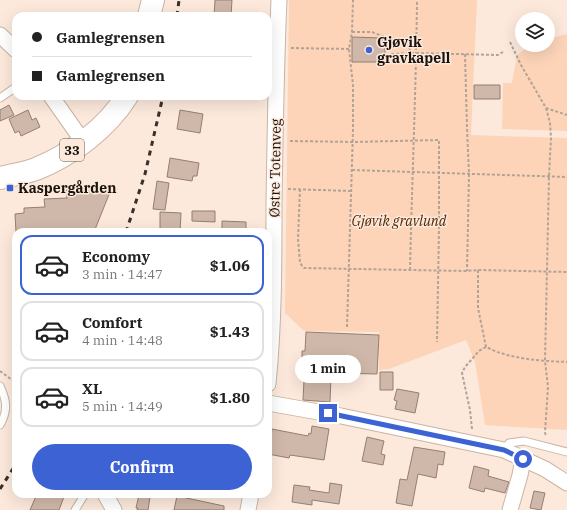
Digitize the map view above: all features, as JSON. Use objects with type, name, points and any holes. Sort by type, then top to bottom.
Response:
[{"type":"main road","points":[[150,12],[153,0]]},
{"type":"main road","points":[[160,12],[161,0]]},
{"type":"main road","name":"33","points":[[0,173],[55,147],[77,133],[98,114],[110,100]]},
{"type":"main road","name":"33","points":[[0,178],[35,170],[57,160],[80,145],[105,124],[124,100]]},
{"type":"street","name":"Østre Totenveg","points":[[272,323],[279,0]]},
{"type":"street","points":[[0,35],[12,46]]},
{"type":"street","points":[[55,100],[77,133]]},
{"type":"street","points":[[272,404],[341,416],[504,450],[545,469],[567,483]]},
{"type":"street","points":[[510,510],[523,459]]},
{"type":"street","points":[[107,498],[114,510]]},
{"type":"street","points":[[248,510],[250,498]]},
{"type":"lane","points":[[0,98],[12,90]]},
{"type":"lane","points":[[0,386],[4,394],[6,406],[0,425]]},
{"type":"lane","points":[[504,450],[509,443],[524,442],[567,452]]},
{"type":"lane","points":[[76,510],[84,498]]},
{"type":"path","points":[[347,327],[354,85],[349,49],[352,32],[352,0]]},
{"type":"path","points":[[410,270],[417,0]]},
{"type":"path","points":[[352,32],[372,32],[408,46],[412,53]]},
{"type":"path","points":[[510,42],[546,108],[550,123],[551,138],[545,361],[548,388],[545,432],[546,446]]},
{"type":"path","points":[[277,47],[349,49]]},
{"type":"path","points":[[391,54],[416,53],[498,55],[503,52]]},
{"type":"path","points":[[465,54],[469,174],[467,270]]},
{"type":"path","points":[[546,108],[567,115]]},
{"type":"path","points":[[290,141],[353,142],[439,140],[437,342]]},
{"type":"path","points":[[352,170],[567,177]]},
{"type":"path","points":[[286,189],[351,191]]},
{"type":"path","points":[[300,189],[298,239],[300,263],[304,268],[567,272]]},
{"type":"path","points":[[478,270],[478,308],[486,346]]},
{"type":"path","points":[[486,346],[500,353],[516,357],[567,362]]},
{"type":"path","points":[[471,442],[472,426],[470,410],[462,373],[478,351],[486,346]]},
{"type":"path","points":[[0,371],[12,379]]},
{"type":"green space","name":"Gjøvik gravlund","points":[[289,0],[477,0],[471,135],[567,138],[567,430],[485,425],[475,362],[466,340],[389,369],[379,370],[379,332],[304,331],[285,313]]},
{"type":"green space","points":[[567,34],[567,131],[502,129],[503,83],[512,83],[517,55],[521,52],[555,52],[555,37]]},
{"type":"building","points":[[215,0],[232,0],[231,12],[214,12]]},
{"type":"building","name":"Gjøvik gravkapell","points":[[352,37],[383,38],[383,42],[385,42],[385,58],[383,58],[383,62],[352,62]]},
{"type":"building","points":[[474,85],[500,85],[500,99],[474,99]]},
{"type":"building","points":[[9,105],[14,115],[0,121],[0,110]]},
{"type":"building","points":[[28,110],[32,120],[36,118],[40,127],[21,136],[19,131],[15,133],[9,119]]},
{"type":"building","points":[[180,110],[203,114],[200,133],[177,129]]},
{"type":"building","points":[[170,158],[199,163],[197,176],[193,176],[192,181],[167,177]]},
{"type":"building","points":[[157,181],[169,183],[165,210],[153,209]]},
{"type":"building","points":[[112,187],[96,228],[16,228],[15,214],[24,213],[24,208],[45,207],[44,199],[67,198],[66,190]]},
{"type":"building","points":[[192,211],[215,211],[215,222],[192,221]]},
{"type":"building","points":[[160,212],[181,213],[180,228],[160,228]]},
{"type":"building","points":[[222,221],[246,222],[246,228],[222,228]]},
{"type":"building","points":[[306,332],[379,335],[377,374],[332,373],[330,402],[303,400],[305,360],[302,360],[302,351],[305,351]]},
{"type":"building","points":[[380,372],[393,372],[393,390],[380,390]]},
{"type":"building","points":[[397,389],[419,393],[415,413],[395,409],[397,401],[394,400]]},
{"type":"building","points":[[312,426],[329,429],[324,460],[290,455],[289,458],[272,455],[272,429],[308,436],[309,433],[311,434]]},
{"type":"building","points":[[367,437],[384,441],[381,454],[385,455],[383,465],[362,461]]},
{"type":"building","points":[[414,447],[445,452],[443,465],[438,464],[436,478],[418,474],[412,506],[396,503],[400,479],[407,480]]},
{"type":"building","points":[[474,466],[489,470],[488,476],[509,482],[505,493],[485,488],[484,492],[469,488]]},
{"type":"building","points":[[330,483],[342,485],[339,504],[312,500],[312,505],[292,502],[294,485],[310,487],[309,490],[329,493]]},
{"type":"building","points":[[534,491],[545,493],[541,510],[530,508]]},
{"type":"building","points":[[35,498],[64,498],[59,510],[30,510]]},
{"type":"building","points":[[138,498],[150,498],[148,510],[137,510],[138,508],[136,508]]},
{"type":"building","points":[[177,498],[186,498],[224,506],[224,510],[174,510]]},
{"type":"railway","points":[[178,12],[179,0]]},
{"type":"railway","points":[[127,228],[145,174],[162,100]]},
{"type":"railway","points":[[0,489],[12,470]]},
{"type":"place","name":"Gjøvik gravkapell","points":[[369,50]]},
{"type":"place","name":"Kaspergården","points":[[10,188]]},
{"type":"route","points":[[328,413],[504,450],[523,459]]}]
